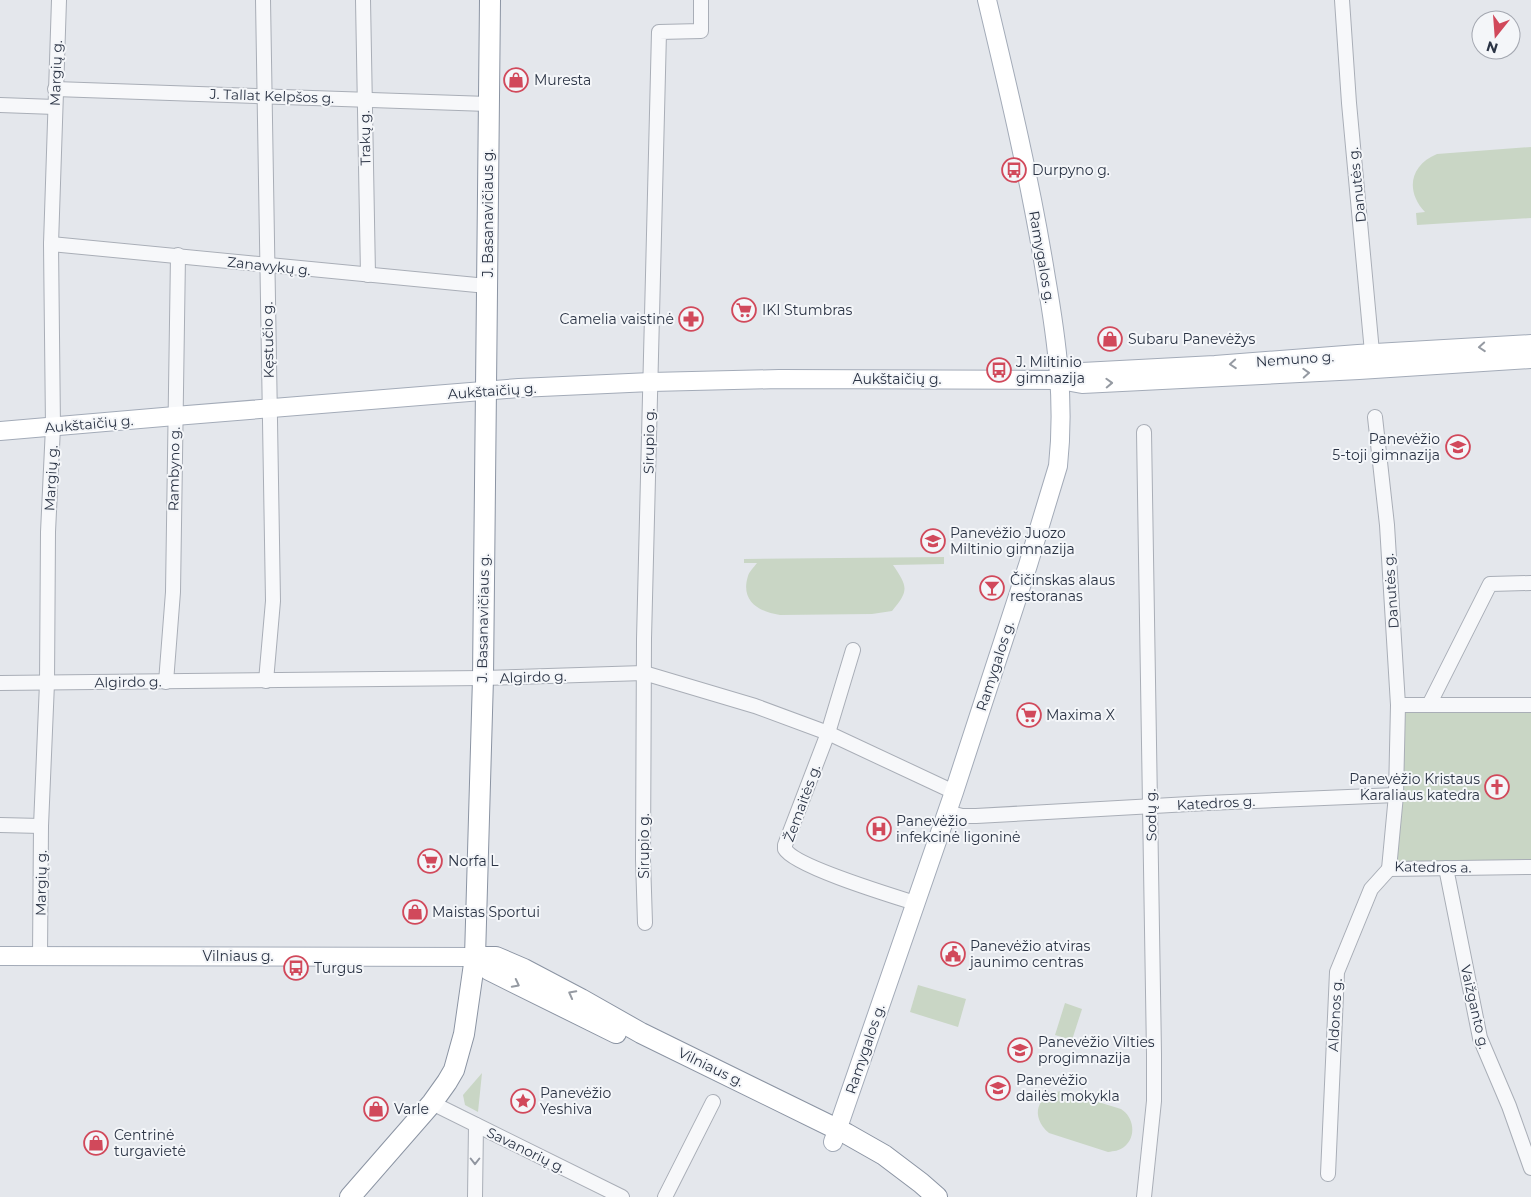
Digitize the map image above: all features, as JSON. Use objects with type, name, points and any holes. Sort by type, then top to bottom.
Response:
[{"type":"highway","name":"J. Basanavičiaus g.","points":[[350,1197],[432,1103],[451,1076],[464,1034],[476,957],[487,390],[490,0]]},
{"type":"highway","name":"Vilniaus g.","points":[[476,957],[489,970],[503,977],[836,1136],[884,1155],[937,1197]]},
{"type":"highway","name":"Vilniaus g.","points":[[836,1136],[893,1176],[919,1197]]},
{"type":"main road","name":"Ramygalos g.","points":[[836,1136],[954,792],[1054,482],[1059,453],[1060,380],[1052,314],[1038,229],[987,0]]},
{"type":"main road","name":"Nemuno g.","points":[[986,380],[1060,380],[1092,384],[1373,361],[1531,344]]},
{"type":"main road","name":"Nemuno g.","points":[[1373,361],[1531,359]]},
{"type":"main road","name":"Aukštaičių g.","points":[[0,431],[487,390],[651,382],[794,379],[986,380]]},
{"type":"main road","name":"Vilniaus g.","points":[[0,956],[476,957]]},
{"type":"street","name":"Margių g.","points":[[40,956],[47,683],[48,535],[53,427],[51,244],[59,0]]},
{"type":"street","name":"Kęstučio g.","points":[[263,0],[273,601],[266,680]]},
{"type":"street","name":"Trakų g.","points":[[363,0],[368,275]]},
{"type":"street","name":"Sirupio g.","points":[[645,923],[643,860],[644,639],[659,32],[701,31],[701,0]]},
{"type":"street","name":"Danutės g.","points":[[1342,0],[1349,102],[1373,361]]},
{"type":"street","name":"J. Tallat Kelpšos g.","points":[[55,89],[488,104]]},
{"type":"street","points":[[0,105],[55,107]]},
{"type":"street","name":"Zanavykų g.","points":[[51,244],[487,286]]},
{"type":"street","name":"Rambyno g.","points":[[166,682],[173,592],[178,255]]},
{"type":"street","name":"Danutės g.","points":[[1375,417],[1387,525],[1398,705]]},
{"type":"street","name":"Sodų g.","points":[[1144,432],[1154,1091],[1144,1197]]},
{"type":"street","points":[[1429,705],[1490,584],[1531,583]]},
{"type":"street","name":"Žemaitės g.","points":[[853,650],[828,733],[785,845],[787,852],[791,856],[840,878],[915,903]]},
{"type":"street","name":"Algirdo g.","points":[[0,683],[482,678],[644,673],[755,706],[828,733],[954,792]]},
{"type":"street","points":[[1398,705],[1531,704]]},
{"type":"street","name":"Katedros a.","points":[[1398,705],[1396,795],[1389,869],[1531,867]]},
{"type":"street","name":"Katedros g.","points":[[947,812],[962,816],[976,816],[1396,795]]},
{"type":"street","points":[[0,825],[42,826]]},
{"type":"street","name":"Vaižganto g.","points":[[1446,868],[1480,1038],[1509,1106],[1531,1168]]},
{"type":"street","name":"Aldonos g.","points":[[1328,1174],[1337,972],[1371,889],[1389,869]]},
{"type":"street","points":[[665,1197],[714,1102]]},
{"type":"street","name":"Savanorių g.","points":[[432,1103],[622,1197]]},
{"type":"street","points":[[475,1197],[476,1125]]},
{"type":"green space","points":[[1531,147],[1531,218],[1417,225],[1416,213],[1425,212],[1415,196],[1413,179],[1421,165],[1428,159],[1437,154]]},
{"type":"green space","points":[[944,557],[944,564],[893,565],[904,583],[905,588],[902,598],[892,611],[872,614],[780,615],[765,611],[753,604],[747,592],[748,576],[757,563],[744,563],[744,559]]},
{"type":"green space","points":[[1398,705],[1531,705],[1531,867],[1389,869]]},
{"type":"green space","points":[[918,985],[966,999],[958,1027],[910,1012]]},
{"type":"green space","points":[[1065,1003],[1082,1009],[1072,1040],[1055,1035]]},
{"type":"green space","points":[[482,1073],[478,1112],[465,1105],[463,1095]]},
{"type":"green space","points":[[1062,1091],[1121,1109],[1131,1122],[1132,1133],[1128,1143],[1116,1151],[1108,1152],[1049,1133],[1039,1120],[1039,1107],[1041,1101],[1046,1097]]},
{"type":"place","name":"Muresta","points":[[516,80]]},
{"type":"place","name":"Durpyno g.","points":[[1014,170]]},
{"type":"place","name":"IKI Stumbras","points":[[744,310]]},
{"type":"place","name":"Camelia vaistinė","points":[[691,319]]},
{"type":"place","name":"Subaru Panevėžys","points":[[1110,339]]},
{"type":"place","name":"J. Miltinio gimnazija","points":[[999,370]]},
{"type":"place","name":"Panevėžio 5-toji gimnazija","points":[[1458,447]]},
{"type":"place","name":"Panevėžio Juozo Miltinio gimnazija","points":[[933,541]]},
{"type":"place","name":"Čičinskas alaus restoranas","points":[[992,588]]},
{"type":"place","name":"Maxima X","points":[[1029,715]]},
{"type":"place","name":"Panevėžio Kristaus Karaliaus katedra","points":[[1497,787]]},
{"type":"place","name":"Panevėžio infekcinė ligoninė","points":[[879,829]]},
{"type":"place","name":"Norfa L","points":[[430,861]]},
{"type":"place","name":"Maistas Sportui","points":[[415,912]]},
{"type":"place","name":"Panevėžio atviras jaunimo centras","points":[[953,954]]},
{"type":"place","name":"Turgus","points":[[296,968]]},
{"type":"place","name":"Panevėžio Vilties progimnazija","points":[[1020,1050]]},
{"type":"place","name":"Panevėžio dailės mokykla","points":[[998,1088]]},
{"type":"place","name":"Panevėžio Yeshiva","points":[[523,1101]]},
{"type":"place","name":"Varle","points":[[376,1109]]},
{"type":"place","name":"Centrinė turgavietė","points":[[96,1143]]}]
